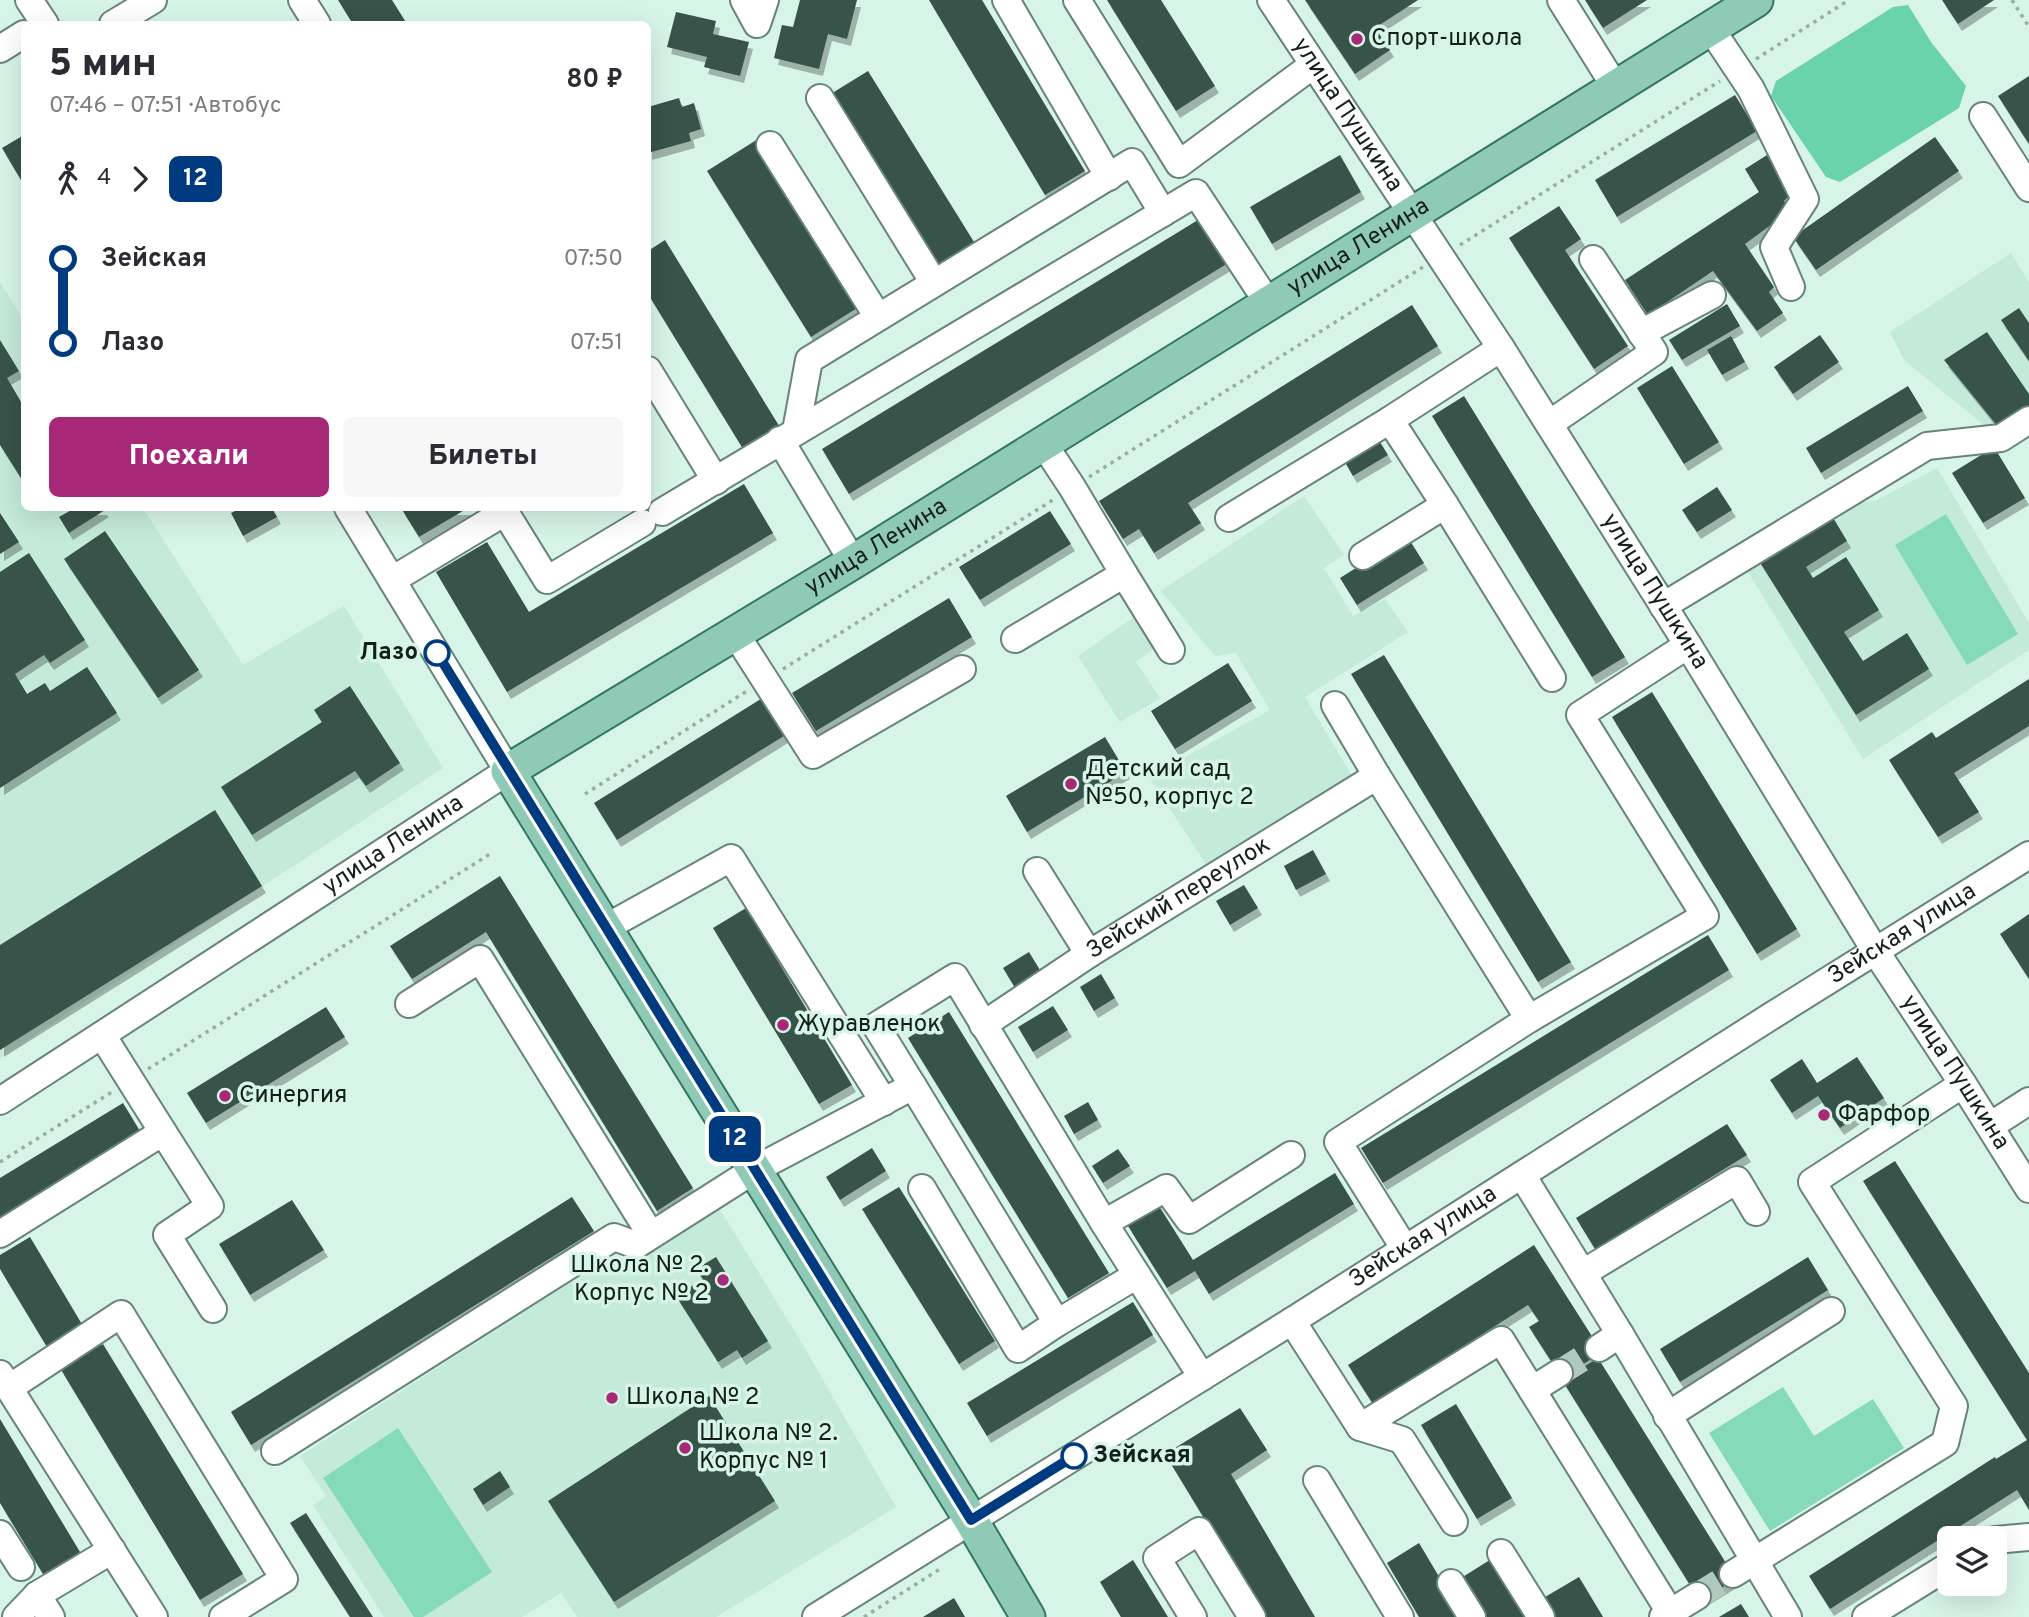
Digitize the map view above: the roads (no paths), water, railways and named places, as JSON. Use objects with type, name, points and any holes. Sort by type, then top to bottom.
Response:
[{"type":"main road","name":"улица Ленина","points":[[508,771],[853,562],[1756,0]]},
{"type":"main road","points":[[508,771],[971,1520],[1028,1617]]},
{"type":"street","points":[[118,21],[153,0]]},
{"type":"street","points":[[302,0],[315,21]]},
{"type":"street","points":[[744,0],[757,24],[765,0]]},
{"type":"street","points":[[1006,0],[1110,177]]},
{"type":"street","points":[[1077,0],[1179,164],[1313,65]]},
{"type":"street","name":"улица Пушкина","points":[[1271,0],[1501,348],[1876,951],[2029,1189]]},
{"type":"street","points":[[1561,0],[1616,88]]},
{"type":"street","points":[[1711,29],[1751,89],[1805,199],[1774,247],[1791,287]]},
{"type":"street","points":[[0,49],[21,33]]},
{"type":"street","points":[[820,98],[934,283]]},
{"type":"street","points":[[1983,116],[2029,188]]},
{"type":"street","points":[[771,145],[878,317]]},
{"type":"street","points":[[853,562],[788,436],[809,359],[1132,162],[1163,213]]},
{"type":"street","points":[[505,511],[547,580],[1196,193],[1268,303]]},
{"type":"street","points":[[1549,424],[1654,352],[1593,259]]},
{"type":"street","points":[[1641,333],[1712,295]]},
{"type":"street","points":[[1229,518],[1390,420],[1501,348]]},
{"type":"street","points":[[651,375],[716,481]]},
{"type":"street","points":[[1390,420],[1552,678]]},
{"type":"street","points":[[1663,606],[1927,446],[2001,438],[2029,420]]},
{"type":"street","points":[[1043,443],[1171,650]]},
{"type":"street","points":[[1363,556],[1445,505]]},
{"type":"street","points":[[350,511],[508,771]]},
{"type":"street","points":[[392,580],[502,511]]},
{"type":"street","points":[[1014,639],[1124,574]]},
{"type":"street","points":[[735,634],[813,755],[962,669]]},
{"type":"street","points":[[1405,1249],[1338,1142],[1528,1019],[1704,916],[1580,715],[1688,645]]},
{"type":"street","points":[[1335,705],[1528,1019]]},
{"type":"street","name":"улица Ленина","points":[[0,1101],[508,771]]},
{"type":"street","name":"Зейский переулок","points":[[983,1025],[1089,954],[1377,776]]},
{"type":"street","points":[[605,928],[731,858],[884,1102]]},
{"type":"street","name":"Зейская улица","points":[[817,1617],[1292,1321],[1761,1022],[2027,859]]},
{"type":"street","points":[[1037,871],[1089,954]]},
{"type":"street","points":[[409,1004],[480,960],[651,1235]]},
{"type":"street","points":[[1057,1323],[876,1026],[955,977],[1104,1223],[1202,1377]]},
{"type":"street","points":[[102,1035],[209,1206],[167,1235],[213,1309]]},
{"type":"street","points":[[1743,1568],[1945,1443],[1954,1406],[1812,1182],[1963,1084]]},
{"type":"street","points":[[275,1451],[614,1237],[636,1245],[754,1170],[913,1086]]},
{"type":"street","points":[[1990,1126],[2029,1101]]},
{"type":"street","points":[[0,1234],[163,1132]]},
{"type":"street","points":[[1104,1223],[1166,1188],[1189,1220],[1291,1155]]},
{"type":"street","points":[[1522,1175],[1583,1273],[1610,1341],[1667,1416],[1743,1568],[1788,1617]]},
{"type":"street","points":[[1583,1273],[1737,1180],[1756,1212]]},
{"type":"street","points":[[922,1188],[1018,1349],[1137,1275]]},
{"type":"street","points":[[1667,1416],[1831,1311]]},
{"type":"street","points":[[154,1617],[4,1381],[121,1314],[284,1579],[223,1617]]},
{"type":"street","points":[[1292,1321],[1360,1427],[1402,1440],[1454,1522]]},
{"type":"street","points":[[1360,1427],[1501,1340],[1669,1615],[1697,1596]]},
{"type":"street","points":[[1532,1390],[1559,1373]]},
{"type":"street","points":[[1317,1480],[1400,1617]]},
{"type":"street","points":[[1193,1617],[1157,1558],[1199,1531],[1252,1617]]},
{"type":"street","points":[[0,1534],[21,1567]]},
{"type":"street","points":[[2007,1540],[2029,1537]]},
{"type":"street","points":[[16,1617],[44,1606],[112,1550]]},
{"type":"street","points":[[1501,1553],[1541,1617]]},
{"type":"street","points":[[1866,1617],[1937,1573]]},
{"type":"street","points":[[1451,1583],[1472,1617]]},
{"type":"tunnel","points":[[1559,1373],[1599,1348]]},
{"type":"tunnel","points":[[1697,1596],[1733,1574]]},
{"type":"place","name":"Спорт-школа","points":[[1357,39]]},
{"type":"place","name":"Лазо","points":[[437,653]]},
{"type":"place","name":"Детский сад №50, корпус 2","points":[[1071,784]]},
{"type":"place","name":"Журавленок","points":[[783,1025]]},
{"type":"place","name":"Синергия","points":[[225,1096]]},
{"type":"place","name":"Фарфор","points":[[1824,1115]]},
{"type":"place","name":"Школа № 2. Корпус № 2","points":[[723,1280]]},
{"type":"place","name":"Школа № 2","points":[[612,1398]]},
{"type":"place","name":"Школа № 2. Корпус № 1","points":[[685,1448]]},
{"type":"place","name":"Зейская","points":[[1074,1456]]}]
